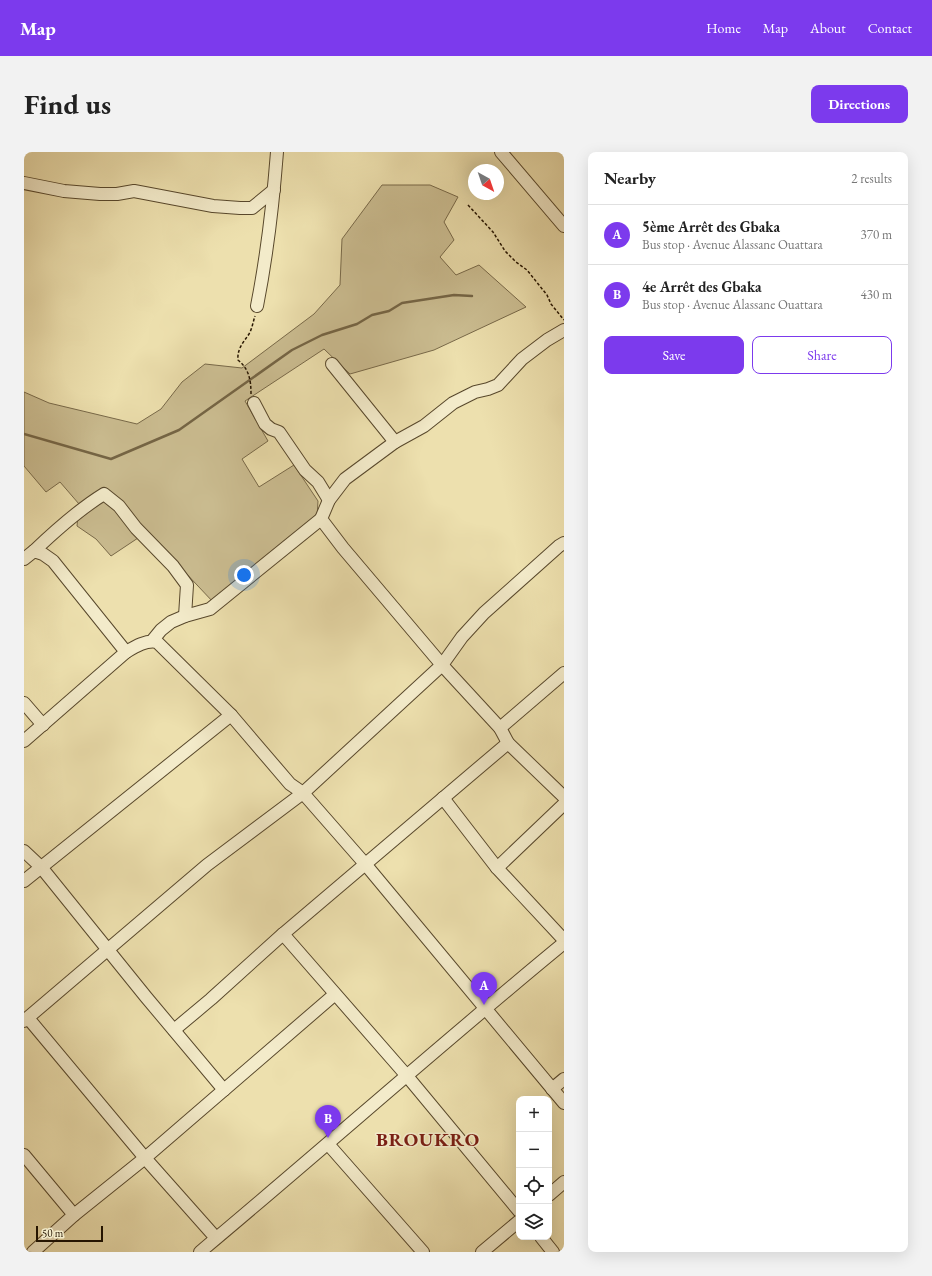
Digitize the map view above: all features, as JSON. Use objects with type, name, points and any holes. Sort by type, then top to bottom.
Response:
[{"type":"street","points":[[257,306],[274,190],[277,152]]},
{"type":"street","points":[[501,152],[564,226]]},
{"type":"street","points":[[24,183],[64,191],[100,194],[117,194],[134,191],[198,203],[240,208],[252,208],[274,190]]},
{"type":"street","points":[[24,741],[126,652],[152,641],[161,630],[171,622],[185,616],[210,609],[321,519],[329,500],[345,479],[394,442],[424,426],[453,403],[475,392],[498,385],[522,359],[547,340],[564,330]]},
{"type":"street","points":[[332,364],[394,442]]},
{"type":"street","points":[[254,403],[265,424],[271,429],[279,432],[305,470],[318,482],[329,500]]},
{"type":"street","points":[[24,559],[90,502],[104,494],[119,506],[136,528],[173,566],[187,585],[185,616]]},
{"type":"street","points":[[321,519],[343,548],[442,665],[500,728],[508,743],[564,797]]},
{"type":"street","points":[[216,1238],[145,1158],[26,1019],[207,865],[303,793],[442,665],[462,637],[484,613],[564,543]]},
{"type":"street","points":[[34,551],[43,554],[53,561],[126,652]]},
{"type":"street","points":[[152,641],[157,642],[231,716],[290,784],[303,793],[366,865],[484,1009],[564,1103]]},
{"type":"street","points":[[500,728],[564,673]]},
{"type":"street","points":[[24,703],[43,726]]},
{"type":"street","points":[[24,881],[231,716]]},
{"type":"street","points":[[174,1030],[283,934],[508,743]]},
{"type":"street","points":[[200,1252],[564,941],[497,868],[443,798]]},
{"type":"street","points":[[497,868],[564,804]]},
{"type":"street","points":[[24,851],[41,867],[224,1090]]},
{"type":"street","points":[[283,934],[334,995],[407,1076],[516,1207]]},
{"type":"street","points":[[33,1252],[74,1215],[145,1158],[334,995]]},
{"type":"street","points":[[552,1089],[564,1079]]},
{"type":"street","points":[[328,1144],[423,1252]]},
{"type":"street","points":[[24,1156],[74,1215]]},
{"type":"street","points":[[552,1192],[564,1182]]},
{"type":"street","points":[[482,1252],[516,1224]]},
{"type":"street","points":[[543,1240],[553,1252]]},
{"type":"path","points":[[468,205],[493,232],[505,251],[516,262],[528,270],[547,295],[551,304],[564,320]]},
{"type":"path","points":[[254,403],[251,399],[251,382],[243,365],[238,360],[238,355],[242,344],[250,333],[257,306]]},
{"type":"shaded area","points":[[382,185],[430,185],[458,197],[444,222],[454,240],[440,257],[456,275],[479,265],[526,307],[434,350],[350,374],[324,349],[245,401],[268,441],[242,459],[259,487],[294,465],[318,501],[317,518],[214,603],[147,532],[111,556],[96,539],[77,526],[79,504],[60,482],[46,492],[24,466],[24,392],[49,403],[137,424],[161,409],[182,382],[205,364],[242,368],[314,314],[340,285],[342,239]]},
{"type":"waterway","points":[[24,434],[111,459],[179,430],[292,350],[322,335],[357,324],[372,315],[389,311],[402,303],[454,295],[472,296]]},
{"type":"place","name":"5ème Arrêt des Gbaka","points":[[484,1005]]},
{"type":"place","name":"4e Arrêt des Gbaka","points":[[328,1138]]},
{"type":"district","name":"BROUKRO","points":[[428,1139]]}]
